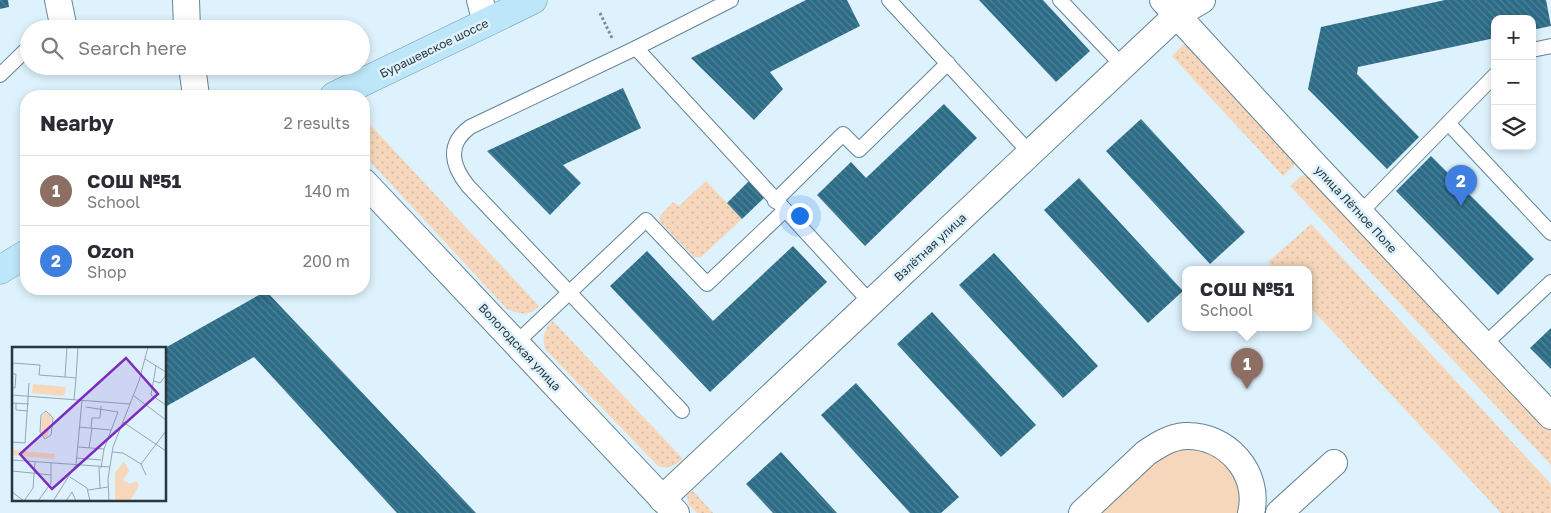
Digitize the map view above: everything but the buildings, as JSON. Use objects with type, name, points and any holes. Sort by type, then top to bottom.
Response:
[{"type":"main road","name":"Бурашевское шоссе","points":[[345,90],[483,11],[533,0]]},
{"type":"main road","points":[[0,270],[20,258]]},
{"type":"street","points":[[58,0],[62,20]]},
{"type":"street","points":[[186,0],[187,20]]},
{"type":"street","name":"Взлётная улица","points":[[669,506],[871,303],[1123,66],[1170,8],[1202,0]]},
{"type":"street","name":"улица Лётное Поле","points":[[1170,8],[1551,416]]},
{"type":"street","points":[[193,75],[195,90]]},
{"type":"street","name":"Вологодская улица","points":[[370,188],[669,506]]},
{"type":"street","points":[[1082,513],[1152,449],[1170,439],[1184,436],[1212,440],[1236,456],[1250,480],[1253,494],[1251,513]]},
{"type":"street","points":[[1280,513],[1334,463]]},
{"type":"lane","points":[[682,411],[462,178],[456,169],[454,160],[455,146],[458,138],[470,127],[620,56],[731,0]]},
{"type":"lane","points":[[889,0],[1030,153]]},
{"type":"lane","points":[[1060,0],[1123,66]]},
{"type":"lane","points":[[1536,49],[1551,46]]},
{"type":"lane","points":[[636,48],[871,303]]},
{"type":"lane","points":[[0,75],[20,56]]},
{"type":"lane","points":[[516,344],[646,220],[707,284],[780,206],[843,134],[859,150],[948,63]]},
{"type":"lane","points":[[1360,213],[1491,79]]},
{"type":"lane","points":[[1448,123],[1551,233]]},
{"type":"lane","points":[[1485,344],[1551,282]]},
{"type":"path","points":[[600,14],[620,56]]},
{"type":"shaded area","points":[[1184,44],[1190,44],[1297,158],[1294,166],[1283,176],[1172,56]]},
{"type":"shaded area","points":[[370,124],[539,306],[532,312],[524,314],[507,309],[370,161]]},
{"type":"shaded area","points":[[1307,174],[1315,178],[1551,430],[1551,465],[1290,186],[1301,176]]},
{"type":"shaded area","points":[[706,181],[742,219],[701,257],[694,257],[660,222],[659,217],[673,202],[679,206]]},
{"type":"shaded area","points":[[1311,224],[1551,484],[1551,513],[1501,513],[1312,309],[1312,266],[1272,266],[1268,262]]},
{"type":"shaded area","points":[[553,321],[683,459],[668,467],[658,466],[545,349],[544,334]]},
{"type":"shaded area","points":[[1174,447],[1214,452],[1240,483],[1242,513],[1093,513]]},
{"type":"shaded area","points":[[693,491],[713,513],[697,513],[689,505],[687,495]]},
{"type":"place","name":"Ozon","points":[[1461,206]]},
{"type":"place","name":"СОШ №51","points":[[1247,389]]}]
